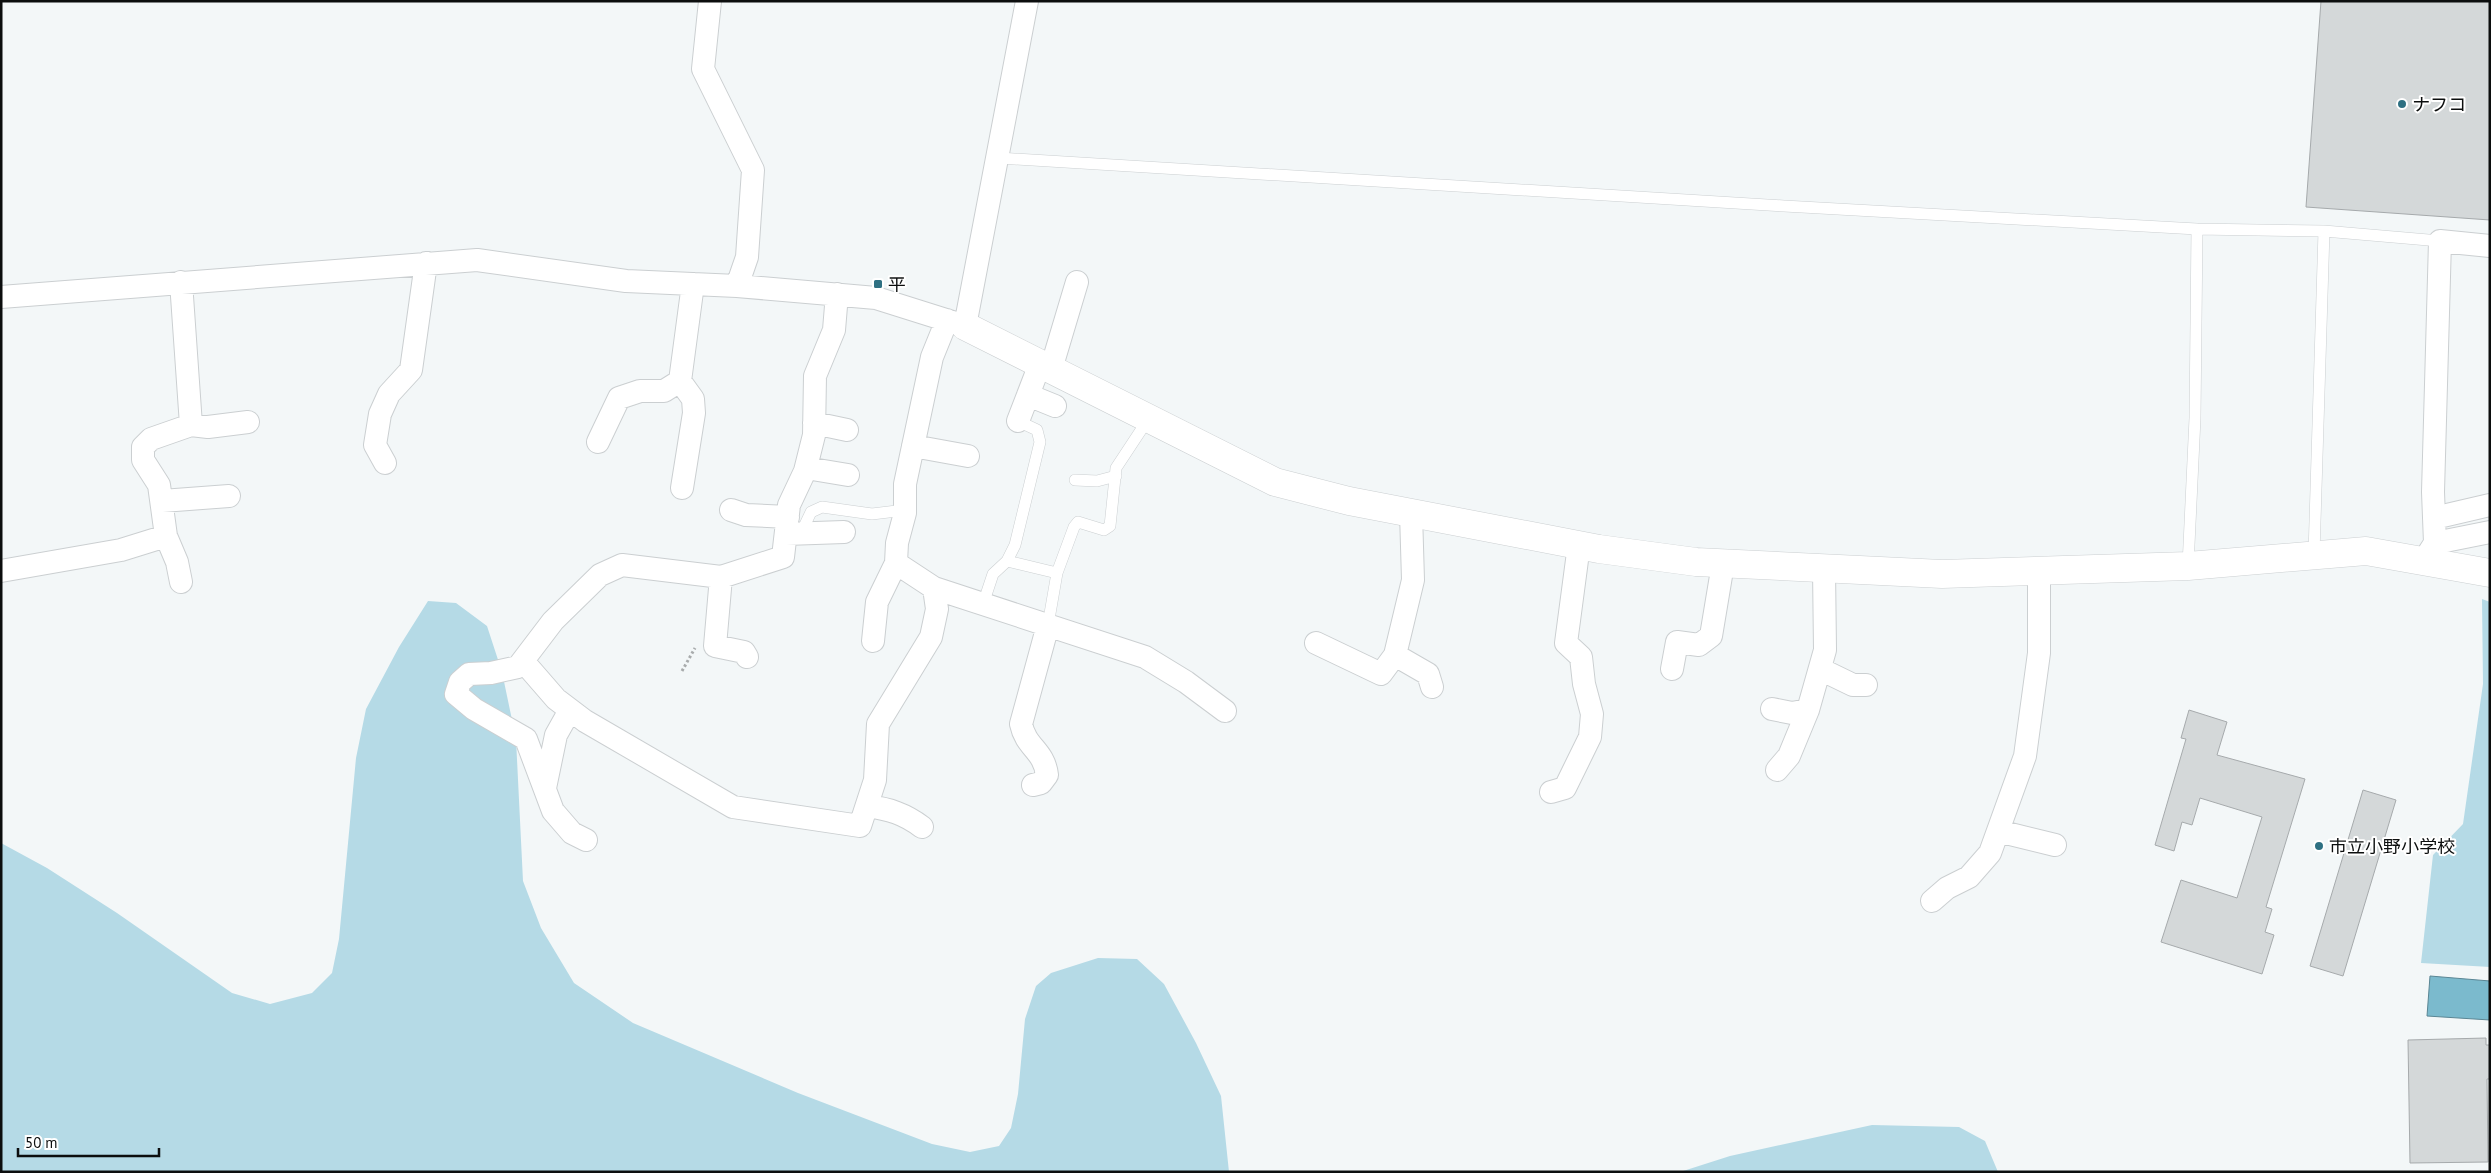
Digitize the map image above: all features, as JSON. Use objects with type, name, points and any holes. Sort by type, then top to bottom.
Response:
[{"type":"street","points":[[710,1],[703,69],[753,170],[747,258],[737,286]]},
{"type":"street","points":[[872,641],[877,602],[896,563],[897,543],[905,510],[905,484],[932,357],[956,323],[999,158],[1028,1]]},
{"type":"street","points":[[2429,551],[2434,518],[2440,241],[2490,246]]},
{"type":"street","points":[[1,297],[477,260],[626,281],[737,286],[876,298],[956,323],[1046,366],[1275,482],[1349,501],[1579,545],[1696,562],[1942,574],[2188,566],[2314,554],[2429,551],[2490,532]]},
{"type":"street","points":[[385,463],[375,445],[380,414],[389,394],[412,370],[426,264]]},
{"type":"street","points":[[181,282],[191,425]]},
{"type":"street","points":[[1018,421],[1028,395],[1046,366],[1077,282]]},
{"type":"street","points":[[682,488],[694,413],[693,400],[680,381],[693,284]]},
{"type":"street","points":[[586,840],[572,833],[553,811],[526,739],[474,709],[456,694],[460,682],[469,674],[491,673],[518,667],[553,621],[600,575],[622,565],[721,577],[783,557],[791,528],[789,505],[806,468],[814,436],[815,376],[834,330],[837,294]]},
{"type":"street","points":[[598,442],[620,398],[640,390],[664,391],[680,381]]},
{"type":"street","points":[[1028,395],[1055,406]]},
{"type":"street","points":[[180,582],[177,562],[166,536],[160,486],[143,460],[142,447],[151,439],[191,425],[208,427],[248,422]]},
{"type":"street","points":[[814,423],[848,430]]},
{"type":"street","points":[[913,446],[968,456]]},
{"type":"street","points":[[806,468],[848,475]]},
{"type":"street","points":[[162,501],[228,496]]},
{"type":"street","points":[[2434,518],[2490,505]]},
{"type":"street","points":[[731,510],[791,528],[844,532]]},
{"type":"street","points":[[1316,643],[1381,674],[1395,655],[1413,580],[1411,513]]},
{"type":"street","points":[[1,571],[120,550],[166,536]]},
{"type":"street","points":[[1551,792],[1565,788],[1590,737],[1592,714],[1584,684],[1581,657],[1566,643],[1579,545]]},
{"type":"street","points":[[2429,551],[2490,573]]},
{"type":"street","points":[[896,563],[934,588],[1145,657],[1186,682],[1225,711]]},
{"type":"street","points":[[1672,669],[1677,642],[1699,644],[1711,636],[1723,564]]},
{"type":"street","points":[[1777,770],[1789,756],[1808,710],[1825,650],[1824,568]]},
{"type":"street","points":[[1932,901],[1947,888],[1969,877],[1990,853],[2025,756],[2039,653],[2039,571]]},
{"type":"street","points":[[721,577],[715,646],[744,652],[747,657]]},
{"type":"street","points":[[523,661],[556,699],[585,721],[733,807],[860,826],[875,780],[878,724],[931,637],[937,609],[934,588]]},
{"type":"street","points":[[1032,785],[1041,783],[1047,775],[1046,761],[1024,737],[1021,724],[1048,625]]},
{"type":"street","points":[[1395,655],[1428,674],[1432,687]]},
{"type":"street","points":[[1820,668],[1853,685],[1866,685]]},
{"type":"street","points":[[1772,709],[1792,713],[1808,710]]},
{"type":"street","points":[[545,788],[556,735],[570,710]]},
{"type":"street","points":[[868,806],[889,809],[908,817],[922,827]]},
{"type":"street","points":[[1998,831],[2055,845]]},
{"type":"lane","points":[[999,158],[2197,229],[2324,231],[2440,241]]},
{"type":"lane","points":[[2188,566],[2195,418],[2197,229]]},
{"type":"lane","points":[[2314,554],[2324,231]]},
{"type":"lane","points":[[1048,625],[1057,573],[1074,527],[1078,522],[1104,530],[1110,526],[1116,468],[1149,418]]},
{"type":"lane","points":[[983,604],[993,574],[1007,561],[1015,545],[1040,442],[1037,430],[1018,421]]},
{"type":"lane","points":[[1076,480],[1097,481],[1116,476]]},
{"type":"lane","points":[[791,528],[811,512],[822,507],[872,514],[905,510]]},
{"type":"lane","points":[[1007,561],[1057,573]]},
{"type":"shaded area","points":[[2482,599],[2490,602],[2490,967],[2421,963],[2433,855],[2463,824],[2483,684]]},
{"type":"shaded area","points":[[428,601],[456,603],[487,626],[502,672],[516,739],[523,881],[541,928],[574,983],[633,1023],[798,1093],[932,1144],[970,1152],[999,1146],[1011,1128],[1018,1094],[1025,1019],[1036,986],[1051,973],[1098,958],[1137,959],[1164,984],[1196,1043],[1221,1096],[1229,1172],[1,1172],[1,843],[47,868],[117,913],[232,993],[270,1004],[312,993],[332,973],[339,939],[356,758],[366,709],[399,647]]},
{"type":"shaded area","points":[[2430,976],[2490,981],[2490,1020],[2427,1016]]},
{"type":"shaded area","points":[[1872,1125],[1959,1127],[1985,1141],[1998,1172],[1680,1172],[1730,1156]]},
{"type":"building","name":"ナフコ","points":[[2321,1],[2490,1],[2490,220],[2306,207]]},
{"type":"building","points":[[2189,710],[2227,722],[2217,755],[2305,779],[2266,907],[2272,909],[2265,932],[2274,935],[2262,974],[2161,942],[2181,880],[2237,898],[2262,817],[2200,798],[2192,825],[2182,822],[2174,851],[2155,845],[2186,739],[2181,738]]},
{"type":"building","points":[[2363,790],[2396,800],[2343,976],[2310,966]]},
{"type":"building","points":[[2486,1038],[2486,1045],[2490,1045],[2490,1079],[2487,1079],[2488,1162],[2410,1163],[2408,1040]]},
{"type":"place","name":"ナフコ","points":[[2402,104]]},
{"type":"place","name":"平","points":[[878,284]]},
{"type":"place","name":"市立小野小学校","points":[[2319,846]]}]
